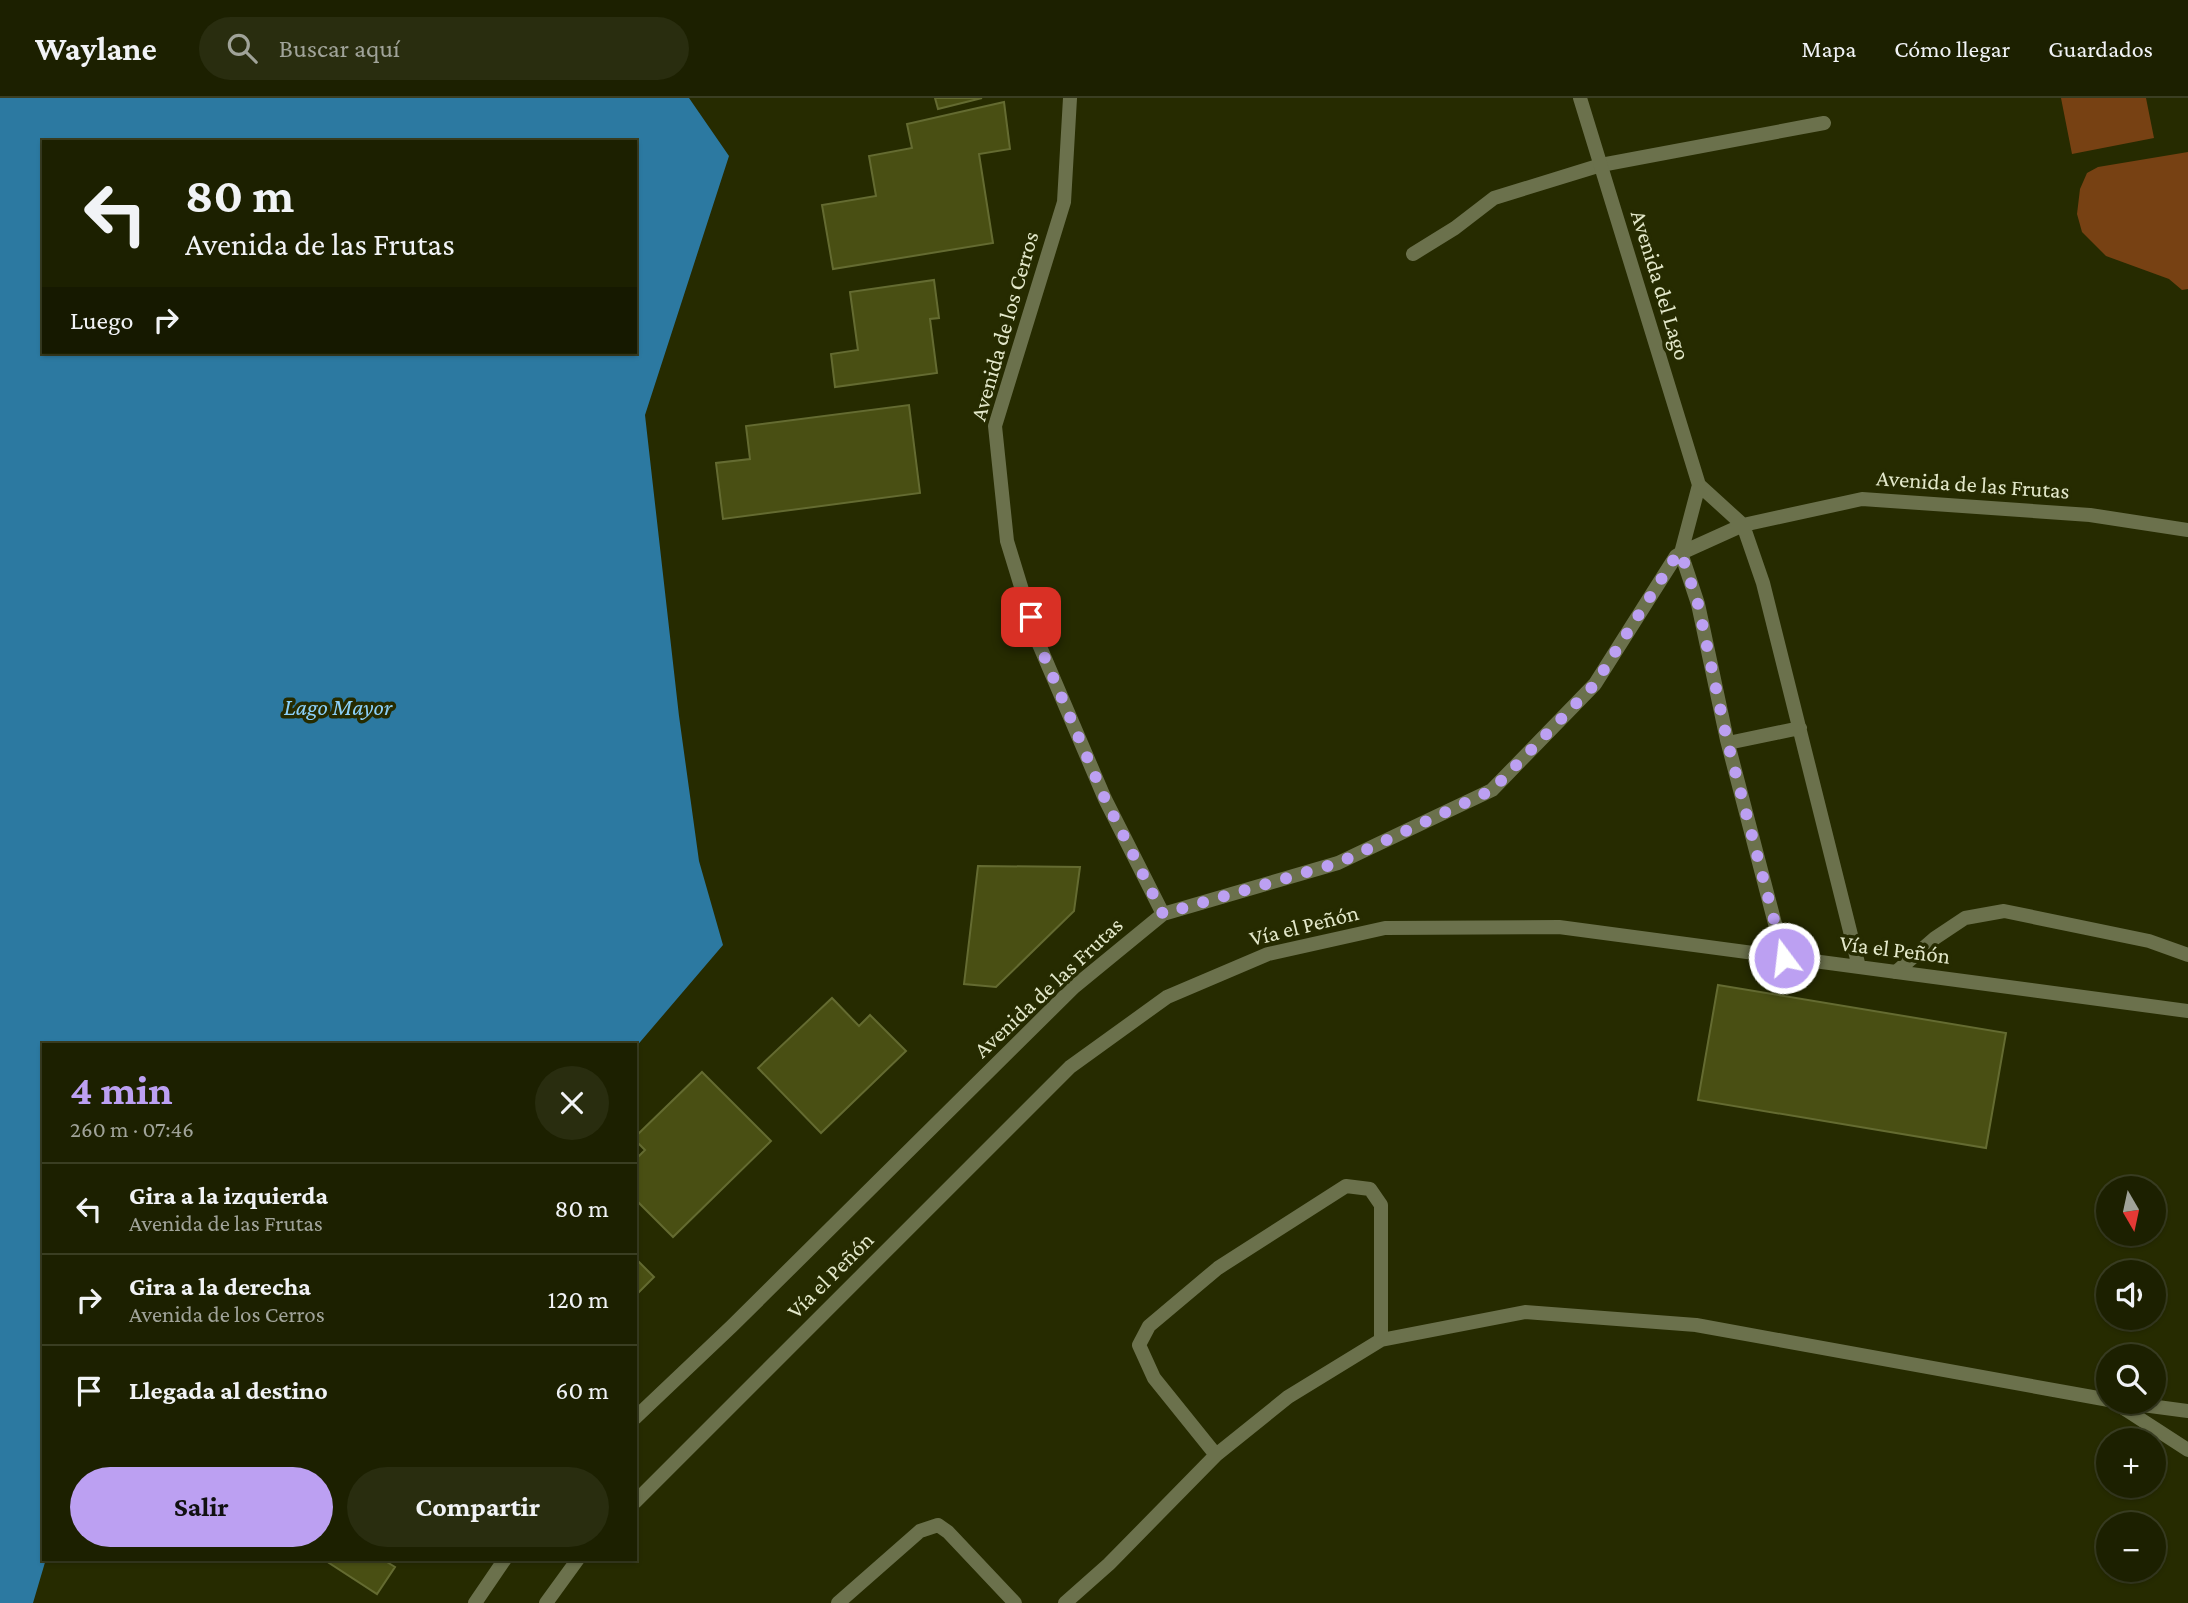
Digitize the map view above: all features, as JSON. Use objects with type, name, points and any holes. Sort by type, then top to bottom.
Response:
[{"type":"street","name":"Avenida de los Cerros","points":[[1070,98],[1063,202],[995,426],[1007,541],[1038,642],[1105,799],[1163,914]]},
{"type":"street","name":"Avenida del Lago","points":[[1580,98],[1699,485]]},
{"type":"street","points":[[1413,254],[1455,228],[1494,198],[1601,165],[1824,123]]},
{"type":"street","points":[[1784,958],[1728,743],[1698,604],[1681,553],[1699,485],[1743,525],[1763,583],[1860,967]]},
{"type":"street","name":"Avenida de las Frutas","points":[[637,1416],[732,1326],[1074,987],[1163,914],[1338,863],[1492,790],[1595,684],[1676,556],[1681,553],[1743,525],[1862,499],[2090,515],[2188,530]]},
{"type":"street","points":[[1728,743],[1800,727]]},
{"type":"street","points":[[1896,972],[1935,938],[1965,918],[2004,911],[2149,941],[2188,955]]},
{"type":"street","name":"Vía el Peñón","points":[[637,1500],[1070,1067],[1167,997],[1268,954],[1385,928],[1559,927],[2188,1011]]},
{"type":"street","points":[[1216,1455],[1154,1378],[1139,1345],[1149,1326],[1218,1268],[1346,1186],[1370,1189],[1381,1205],[1381,1340]]},
{"type":"street","points":[[1065,1603],[1110,1564],[1216,1455],[1288,1397],[1381,1340],[1525,1312],[1696,1325],[2096,1398]]},
{"type":"street","points":[[2166,1408],[2188,1411]]},
{"type":"street","points":[[2134,1414],[2188,1450]]},
{"type":"street","points":[[838,1603],[919,1531],[937,1525],[948,1532],[1015,1603]]},
{"type":"street","points":[[475,1603],[504,1561]]},
{"type":"street","points":[[546,1603],[577,1561]]},
{"type":"shaded area","points":[[2061,98],[2146,98],[2154,138],[2072,154]]},
{"type":"shaded area","points":[[2188,152],[2188,289],[2182,290],[2169,279],[2106,256],[2082,232],[2077,214],[2080,189],[2087,173],[2098,167]]},
{"type":"water","name":"Lago Mayor","points":[[0,98],[689,98],[729,156],[645,415],[679,716],[699,861],[723,945],[637,1046],[637,1043],[42,1043],[42,1561],[45,1561],[33,1603],[0,1603]]},
{"type":"building","points":[[935,98],[982,98],[938,109]]},
{"type":"building","points":[[1004,102],[1010,149],[979,154],[993,243],[833,269],[822,205],[876,196],[869,156],[912,148],[907,124]]},
{"type":"building","points":[[934,280],[939,318],[930,319],[937,373],[835,387],[831,354],[858,350],[850,292]]},
{"type":"building","points":[[909,405],[920,493],[723,519],[716,463],[750,459],[746,426]]},
{"type":"building","points":[[978,866],[1080,867],[1074,911],[996,987],[964,984]]},
{"type":"building","points":[[1718,985],[2006,1033],[1986,1148],[1698,1100]]},
{"type":"building","points":[[832,998],[859,1026],[870,1015],[906,1051],[821,1133],[758,1068]]},
{"type":"building","points":[[702,1072],[771,1141],[673,1237],[637,1201],[637,1158],[645,1150],[637,1142],[637,1135]]},
{"type":"building","points":[[637,1260],[654,1277],[637,1294]]},
{"type":"building","points":[[326,1561],[385,1561],[395,1567],[377,1594]]},
{"type":"route","points":[[1031,617],[1038,642],[1105,799],[1163,914],[1338,863],[1492,790],[1595,684],[1676,556],[1681,553],[1698,604],[1727,740],[1784,958]]}]
